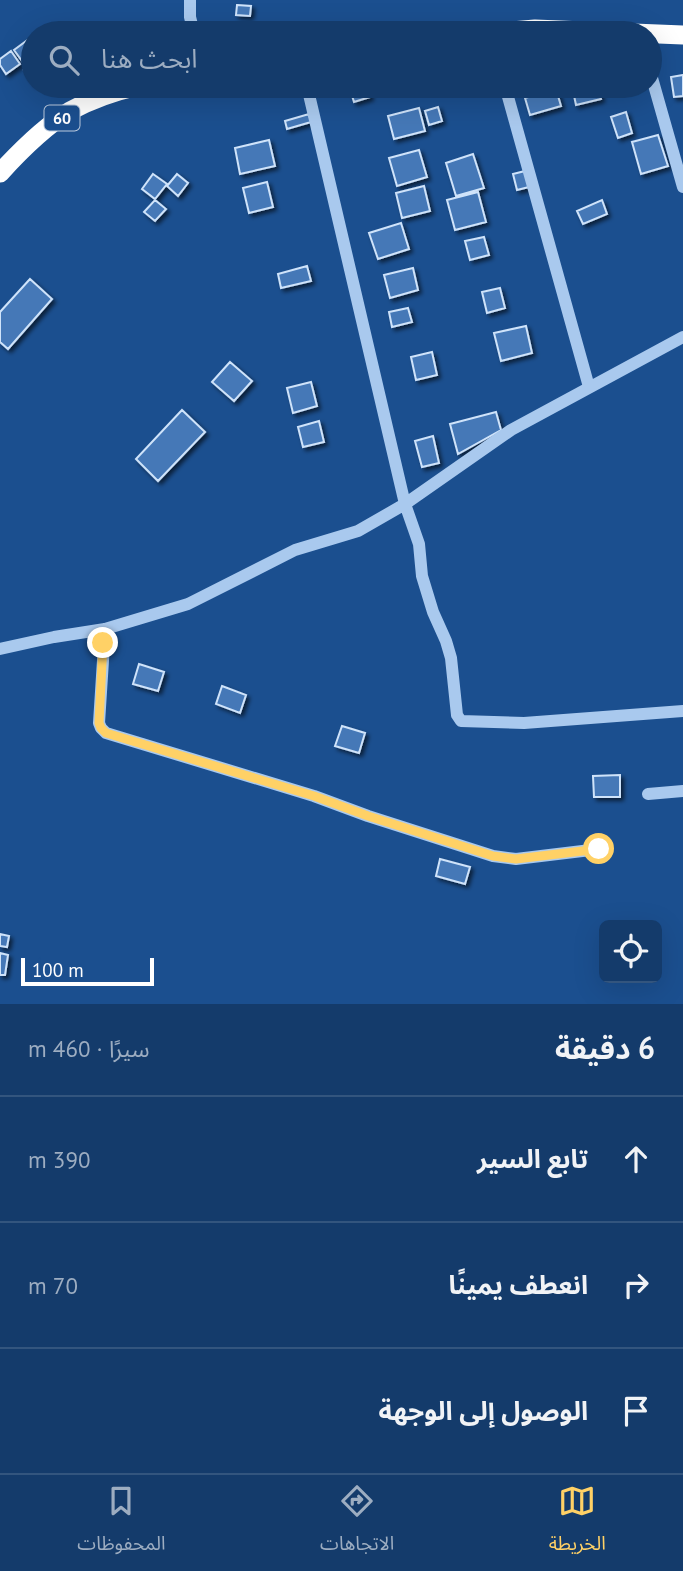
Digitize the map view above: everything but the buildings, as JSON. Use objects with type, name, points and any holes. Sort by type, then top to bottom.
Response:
[{"type":"highway","points":[[662,34],[683,35]]},
{"type":"highway","name":"60","points":[[0,173],[44,130],[71,111],[103,98]]},
{"type":"street","points":[[190,0],[191,21]]},
{"type":"street","points":[[310,98],[405,504],[419,544],[422,576],[451,657],[457,715],[461,722],[524,723],[683,711]]},
{"type":"street","points":[[508,98],[589,387]]},
{"type":"street","points":[[658,98],[683,187]]},
{"type":"street","points":[[0,649],[105,629],[188,604],[295,550],[358,531],[405,504],[511,429],[683,337]]},
{"type":"street","points":[[105,629],[99,723],[106,733],[314,796],[493,856],[516,859],[599,849]]},
{"type":"street","points":[[648,794],[683,791]]},
{"type":"route","points":[[103,643],[99,723],[106,733],[314,796],[493,856],[516,859],[599,849]]}]
